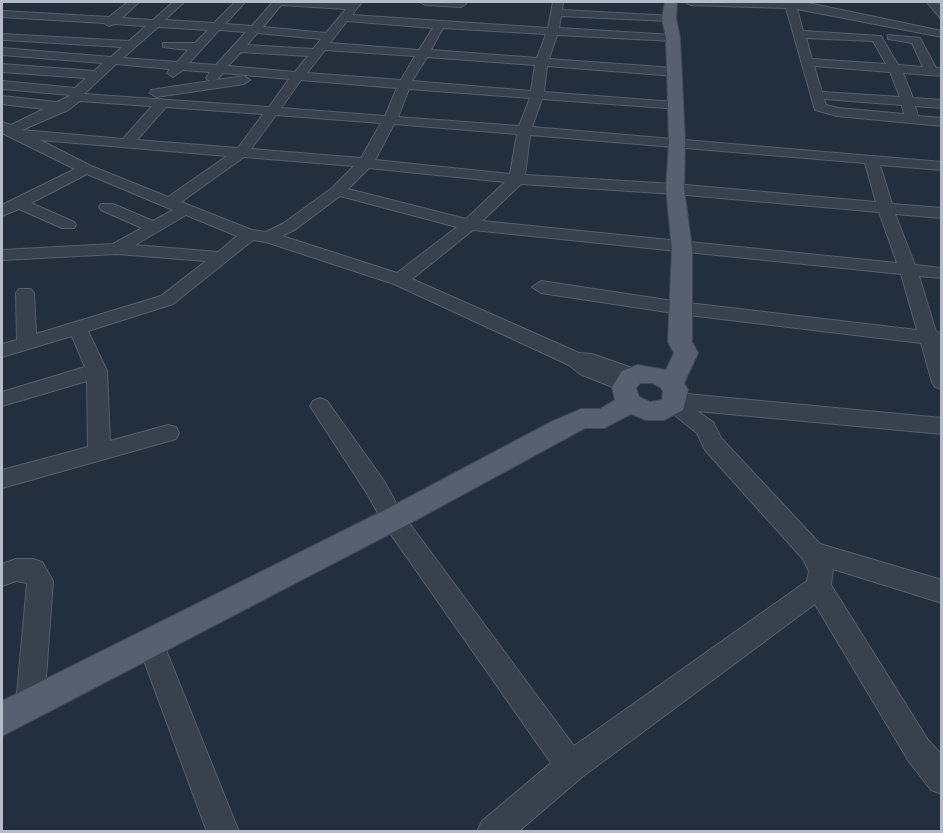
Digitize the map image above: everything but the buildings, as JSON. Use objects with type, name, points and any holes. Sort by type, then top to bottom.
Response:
[{"type":"main road","points":[[628,389],[646,411],[670,395],[686,352],[680,342],[682,249],[675,189],[677,142],[673,38],[669,18],[671,2]]},
{"type":"main road","points":[[2,719],[393,519],[581,419],[604,418],[628,389],[646,374],[670,395]]},
{"type":"street","points":[[2,8],[12,2]]},
{"type":"street","points":[[101,29],[134,2]]},
{"type":"street","points":[[8,132],[63,107],[129,44],[179,2]]},
{"type":"street","points":[[127,142],[154,99],[180,65],[240,2]]},
{"type":"street","points":[[207,85],[236,48],[280,2],[337,27],[423,53],[675,72]]},
{"type":"street","points":[[425,2],[461,3]]},
{"type":"street","points":[[690,2],[808,6],[942,34]]},
{"type":"street","points":[[932,2],[941,15]]},
{"type":"street","points":[[268,237],[290,226],[337,192],[366,163],[390,119],[404,85],[423,53],[461,3]]},
{"type":"street","points":[[2,35],[43,6]]},
{"type":"street","points":[[59,27],[84,7]]},
{"type":"street","points":[[400,280],[469,225],[517,179],[524,131],[537,96],[542,62],[554,30],[557,7],[669,18]]},
{"type":"street","points":[[791,7],[820,107],[830,111],[942,122]]},
{"type":"street","points":[[829,10],[839,43]]},
{"type":"street","points":[[2,14],[254,29],[445,25],[673,38]]},
{"type":"street","points":[[16,24],[145,32]]},
{"type":"street","points":[[117,249],[154,227],[242,152],[337,27]]},
{"type":"street","points":[[236,48],[337,27],[398,33]]},
{"type":"street","points":[[799,34],[839,43]]},
{"type":"street","points":[[2,35],[129,44]]},
{"type":"street","points":[[804,47],[892,37],[916,40],[942,39]]},
{"type":"street","points":[[877,38],[880,51],[895,69],[902,83],[912,119]]},
{"type":"street","points":[[916,40],[937,72]]},
{"type":"street","points":[[167,45],[197,47]]},
{"type":"street","points":[[2,51],[675,106]]},
{"type":"street","points":[[808,62],[937,72]]},
{"type":"street","points":[[2,68],[96,75]]},
{"type":"street","points":[[154,99],[207,85],[279,75]]},
{"type":"street","points":[[811,75],[845,78]]},
{"type":"street","points":[[2,85],[109,99],[154,99],[272,111],[677,142],[942,166]]},
{"type":"street","points":[[816,95],[942,104]]},
{"type":"street","points":[[2,100],[63,107]]},
{"type":"street","points":[[8,132],[366,163],[517,179],[675,189],[942,213]]},
{"type":"street","points":[[8,132],[86,169],[249,235],[268,237],[400,280],[576,360],[587,369],[628,389]]},
{"type":"street","points":[[871,160],[885,207],[935,338],[942,382]]},
{"type":"street","points":[[2,211],[86,169]]},
{"type":"street","points":[[337,192],[469,225],[682,249],[942,273]]},
{"type":"street","points":[[19,203],[68,225]]},
{"type":"street","points":[[107,207],[154,227]]},
{"type":"street","points":[[2,351],[167,300],[249,235]]},
{"type":"street","points":[[2,255],[117,249],[223,256]]},
{"type":"street","points":[[541,287],[680,308],[935,338]]},
{"type":"street","points":[[25,293],[27,344]]},
{"type":"street","points":[[78,329],[97,371],[99,450]]},
{"type":"street","points":[[2,399],[97,371]]},
{"type":"street","points":[[670,395],[942,426]]},
{"type":"street","points":[[670,395],[691,437],[713,444],[812,552],[820,571],[818,587],[918,750],[942,779]]},
{"type":"street","points":[[320,406],[376,488],[393,519],[571,766]]},
{"type":"street","points":[[2,479],[99,450],[168,434]]},
{"type":"street","points":[[812,552],[942,592]]},
{"type":"street","points":[[2,575],[16,570],[33,570],[40,581],[30,705]]},
{"type":"street","points":[[493,831],[571,766],[818,587]]},
{"type":"street","points":[[151,644],[223,831]]}]
